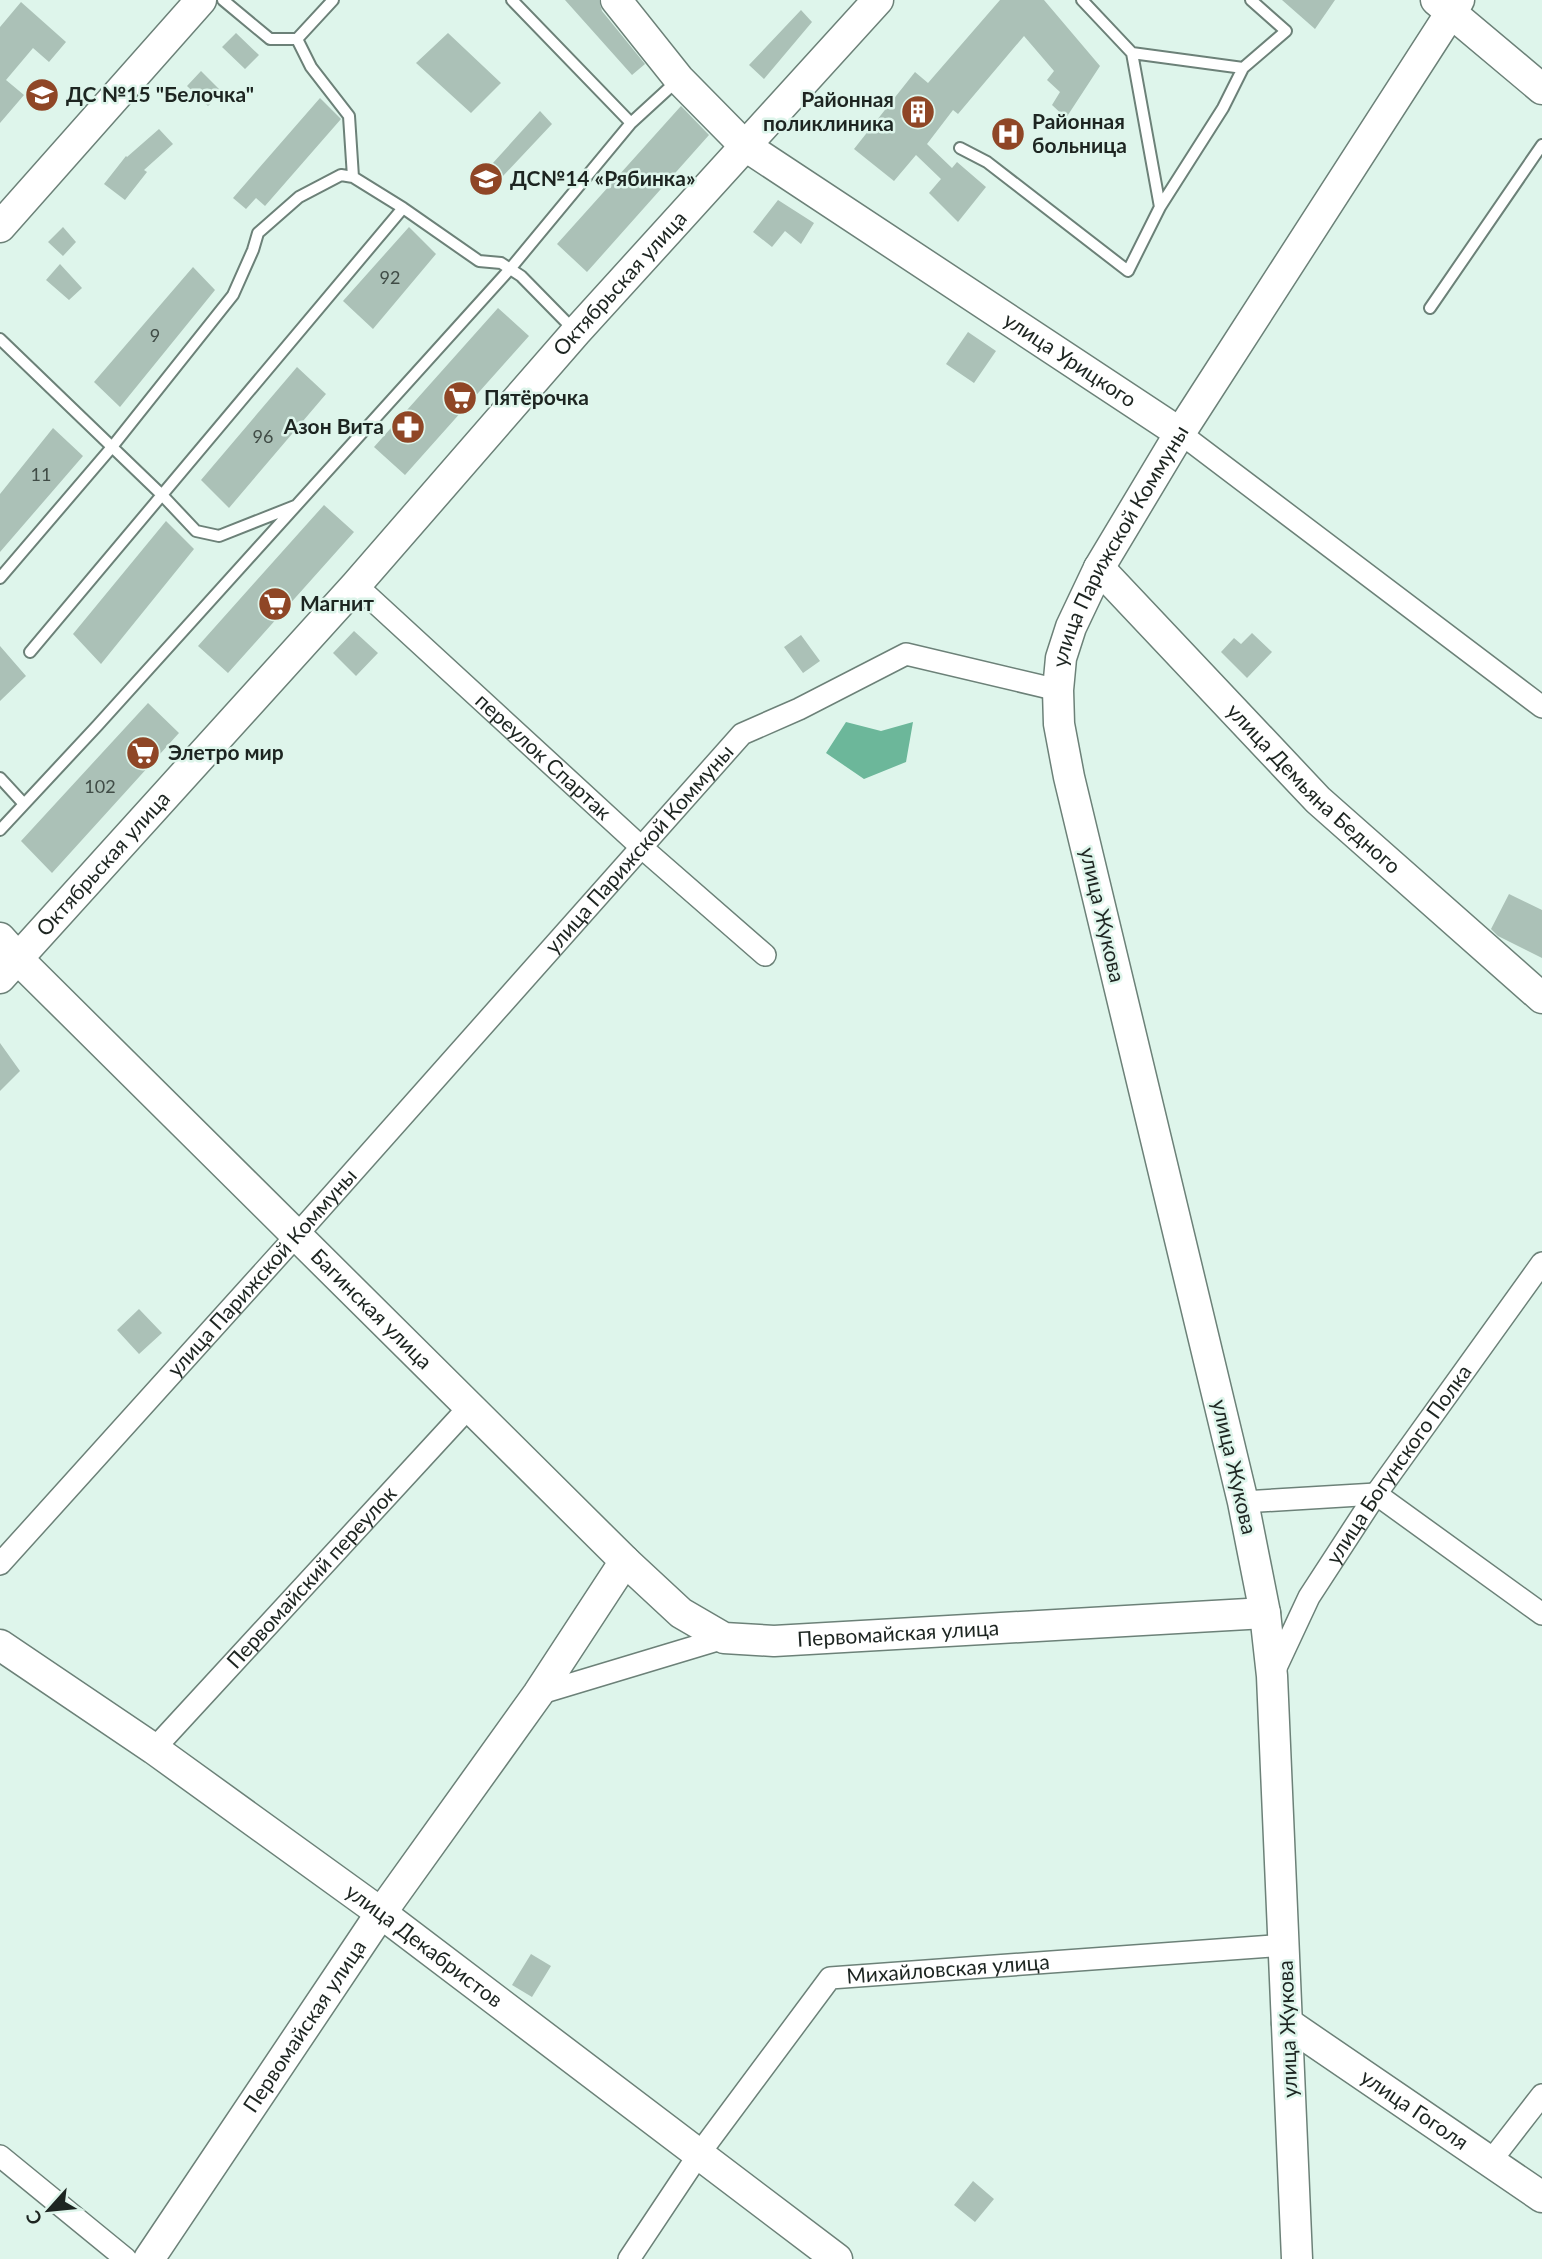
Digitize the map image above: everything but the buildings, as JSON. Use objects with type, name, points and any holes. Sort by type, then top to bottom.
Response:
[{"type":"main road","points":[[0,227],[201,0]]},
{"type":"main road","name":"улица Урицкого","points":[[616,0],[679,79],[744,145],[1180,433]]},
{"type":"main road","name":"Октябрьская улица","points":[[6,958],[356,585],[576,332],[878,0]]},
{"type":"main road","points":[[1449,4],[1542,89]]},
{"type":"main road","name":"улица Парижской Коммуны","points":[[1058,690],[1061,658],[1071,627],[1099,568],[1180,433],[1449,4]]},
{"type":"main road","name":"улица Демьяна Бедного","points":[[1099,568],[1318,800],[1542,998]]},
{"type":"main road","name":"улица Жукова","points":[[1058,690],[1059,724],[1069,777],[1243,1502],[1265,1613],[1272,1676],[1297,2259]]},
{"type":"main road","name":"Багинская улица","points":[[6,958],[296,1236],[625,1561],[681,1613],[724,1638]]},
{"type":"main road","name":"Первомайская улица","points":[[149,2259],[381,1913],[538,1694],[625,1561]]},
{"type":"main road","name":"Первомайская улица","points":[[724,1638],[774,1642],[1265,1613]]},
{"type":"main road","name":"улица Декабристов","points":[[0,1644],[154,1749],[381,1913],[837,2259]]},
{"type":"main road","name":"улица Гоголя","points":[[1287,2023],[1542,2197]]},
{"type":"street","name":"улица Урицкого","points":[[1180,433],[1542,707]]},
{"type":"street","name":"переулок Спартак","points":[[356,585],[640,846],[765,955]]},
{"type":"street","name":"улица Парижской Коммуны","points":[[0,1564],[742,734],[799,709],[906,654],[1058,690]]},
{"type":"street","name":"улица Богунского Полка","points":[[1272,1676],[1309,1597],[1376,1494],[1542,1263]]},
{"type":"street","name":"Первомайский переулок","points":[[154,1749],[470,1406]]},
{"type":"street","points":[[1243,1502],[1376,1494],[1542,1614]]},
{"type":"street","name":"Первомайская улица","points":[[538,1694],[724,1638]]},
{"type":"street","name":"Михайловская улица","points":[[629,2259],[699,2154],[830,1978],[1285,1945]]},
{"type":"street","points":[[1490,2162],[1542,2095]]},
{"type":"street","points":[[0,2156],[126,2259]]},
{"type":"lane","points":[[223,0],[270,39],[298,39],[334,0]]},
{"type":"lane","points":[[512,0],[631,124]]},
{"type":"lane","points":[[1083,0],[1132,53],[1160,207]]},
{"type":"lane","points":[[960,148],[987,162],[1128,271],[1160,207],[1223,108],[1243,68],[1286,31],[1251,0]]},
{"type":"lane","points":[[298,39],[311,67],[349,116],[353,177]]},
{"type":"lane","points":[[1132,53],[1243,68]]},
{"type":"lane","points":[[0,830],[510,269],[631,124],[679,79]]},
{"type":"lane","points":[[1430,308],[1542,145]]},
{"type":"lane","points":[[0,578],[112,447],[233,295],[258,233],[299,197],[341,174],[353,177],[403,208],[479,261],[501,263],[522,276],[576,332]]},
{"type":"lane","points":[[30,652],[403,208]]},
{"type":"lane","points":[[0,339],[196,531],[219,536],[298,505]]},
{"type":"lane","points":[[0,778],[24,804]]},
{"type":"shaded area","points":[[846,722],[881,731],[913,722],[906,762],[864,779],[826,753]]},
{"type":"place","name":"ДС №15 \"Белочка\"","points":[[42,95]]},
{"type":"place","name":"Районная поликлиника","points":[[918,112]]},
{"type":"place","name":"Районная больница","points":[[1008,134]]},
{"type":"place","name":"ДС№14 «Рябинка»","points":[[486,179]]},
{"type":"place","name":"Пятёрочка","points":[[460,398]]},
{"type":"place","name":"Азон Вита","points":[[408,427]]},
{"type":"place","name":"Магнит","points":[[275,604]]},
{"type":"place","name":"Элетро мир","points":[[143,753]]}]
